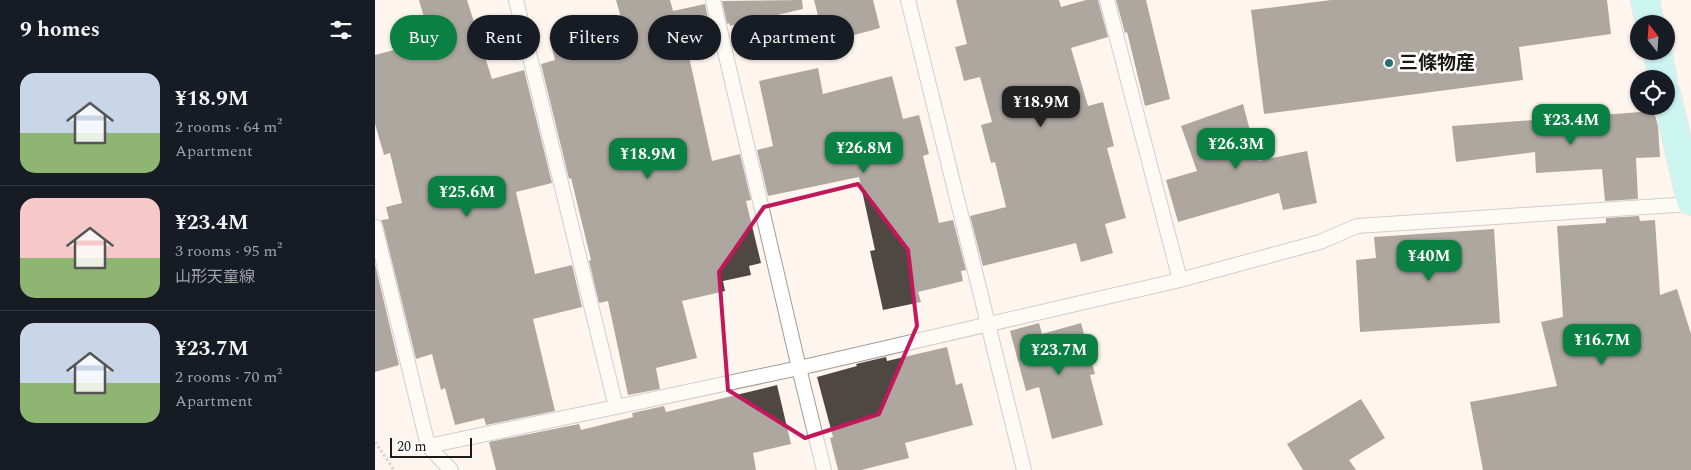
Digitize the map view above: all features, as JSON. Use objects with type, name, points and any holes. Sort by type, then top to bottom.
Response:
[{"type":"main road","points":[[1645,0],[1649,15]]},
{"type":"main road","points":[[1671,115],[1691,202]]},
{"type":"lane","points":[[516,0],[616,407]]},
{"type":"lane","points":[[713,0],[799,368],[825,470]]},
{"type":"lane","points":[[909,0],[1024,470]]},
{"type":"lane","points":[[1107,0],[1179,280]]},
{"type":"lane","points":[[428,446],[799,368],[1179,280],[1320,242],[1357,226],[1691,202]]},
{"type":"lane","points":[[375,227],[428,446],[451,470]]},
{"type":"path","points":[[375,442],[395,470]]},
{"type":"highlighted area","points":[[858,184],[908,250],[917,326],[879,414],[805,438],[728,390],[719,272],[764,207]]},
{"type":"building","points":[[419,0],[467,0],[472,15],[467,15],[467,60],[486,60],[492,79],[524,70],[552,183],[516,192],[535,274],[572,265],[582,307],[533,319],[555,411],[486,425],[484,418],[455,425],[445,388],[441,390],[432,354],[416,359],[381,220],[389,219],[386,207],[402,203],[390,153],[384,155],[375,124],[375,55],[390,51],[390,60],[457,60],[457,15],[423,15]]},
{"type":"building","points":[[616,0],[670,0],[673,11],[705,4],[707,15],[648,15],[648,60],[690,60],[712,161],[740,154],[751,200],[746,201],[761,263],[749,266],[751,275],[723,281],[725,291],[682,301],[697,358],[656,368],[660,389],[628,395],[608,301],[599,303],[589,261],[591,260],[541,64],[555,60],[638,60],[638,15],[620,15]]},
{"type":"building","points":[[802,0],[803,9],[777,15],[731,15],[730,26],[729,23],[727,24],[722,1]]},
{"type":"building","points":[[814,0],[873,0],[880,28],[854,35],[854,15],[818,15]]},
{"type":"building","points":[[956,0],[1059,0],[1061,7],[1086,0],[1098,0],[1108,37],[1071,48],[1088,106],[1103,102],[1114,146],[1107,148],[1126,218],[1105,224],[1113,253],[1081,262],[1076,243],[983,266],[970,216],[1006,207],[995,162],[991,163],[981,125],[992,122],[980,77],[964,81],[955,47],[967,44]]},
{"type":"building","points":[[1116,0],[1146,0],[1170,99],[1145,106],[1127,32],[1125,33]]},
{"type":"building","name":"三條物産","points":[[1331,0],[1607,0],[1611,34],[1519,47],[1523,80],[1264,114],[1251,10]]},
{"type":"building","points":[[818,68],[823,94],[892,76],[903,119],[919,115],[929,154],[923,156],[939,223],[953,220],[966,270],[961,271],[963,281],[918,292],[921,302],[883,310],[870,251],[875,250],[859,177],[768,196],[757,150],[773,146],[759,81]]},
{"type":"building","points":[[1243,104],[1258,161],[1307,151],[1317,203],[1283,210],[1279,193],[1178,222],[1166,180],[1197,171],[1181,126]]},
{"type":"building","points":[[1630,113],[1630,115],[1655,115],[1658,126],[1660,157],[1636,158],[1638,199],[1605,201],[1602,169],[1536,173],[1535,152],[1456,162],[1452,126]]},
{"type":"building","points":[[1639,216],[1640,221],[1655,220],[1660,295],[1677,289],[1691,334],[1691,470],[1483,470],[1470,402],[1557,386],[1541,322],[1563,317],[1557,226],[1606,223],[1606,218]]},
{"type":"building","points":[[1494,229],[1500,323],[1360,332],[1356,260],[1376,258],[1374,237]]},
{"type":"building","points":[[375,264],[399,365],[375,372]]},
{"type":"building","points":[[1039,323],[1042,334],[1081,323],[1095,374],[1090,375],[1103,425],[1052,439],[1039,387],[1026,391],[1010,331]]},
{"type":"building","points":[[947,347],[956,385],[962,383],[973,425],[905,443],[909,458],[861,470],[838,470],[830,438],[833,437],[817,377],[857,366],[856,364],[886,357],[887,361]]},
{"type":"building","points":[[777,385],[791,444],[753,453],[756,470],[496,470],[489,442],[579,424],[581,430],[633,417],[632,413],[664,406],[666,412]]},
{"type":"building","points":[[1361,399],[1385,438],[1349,460],[1356,470],[1303,470],[1287,444]]},
{"type":"place","name":"三條物産","points":[[1389,63]]}]
